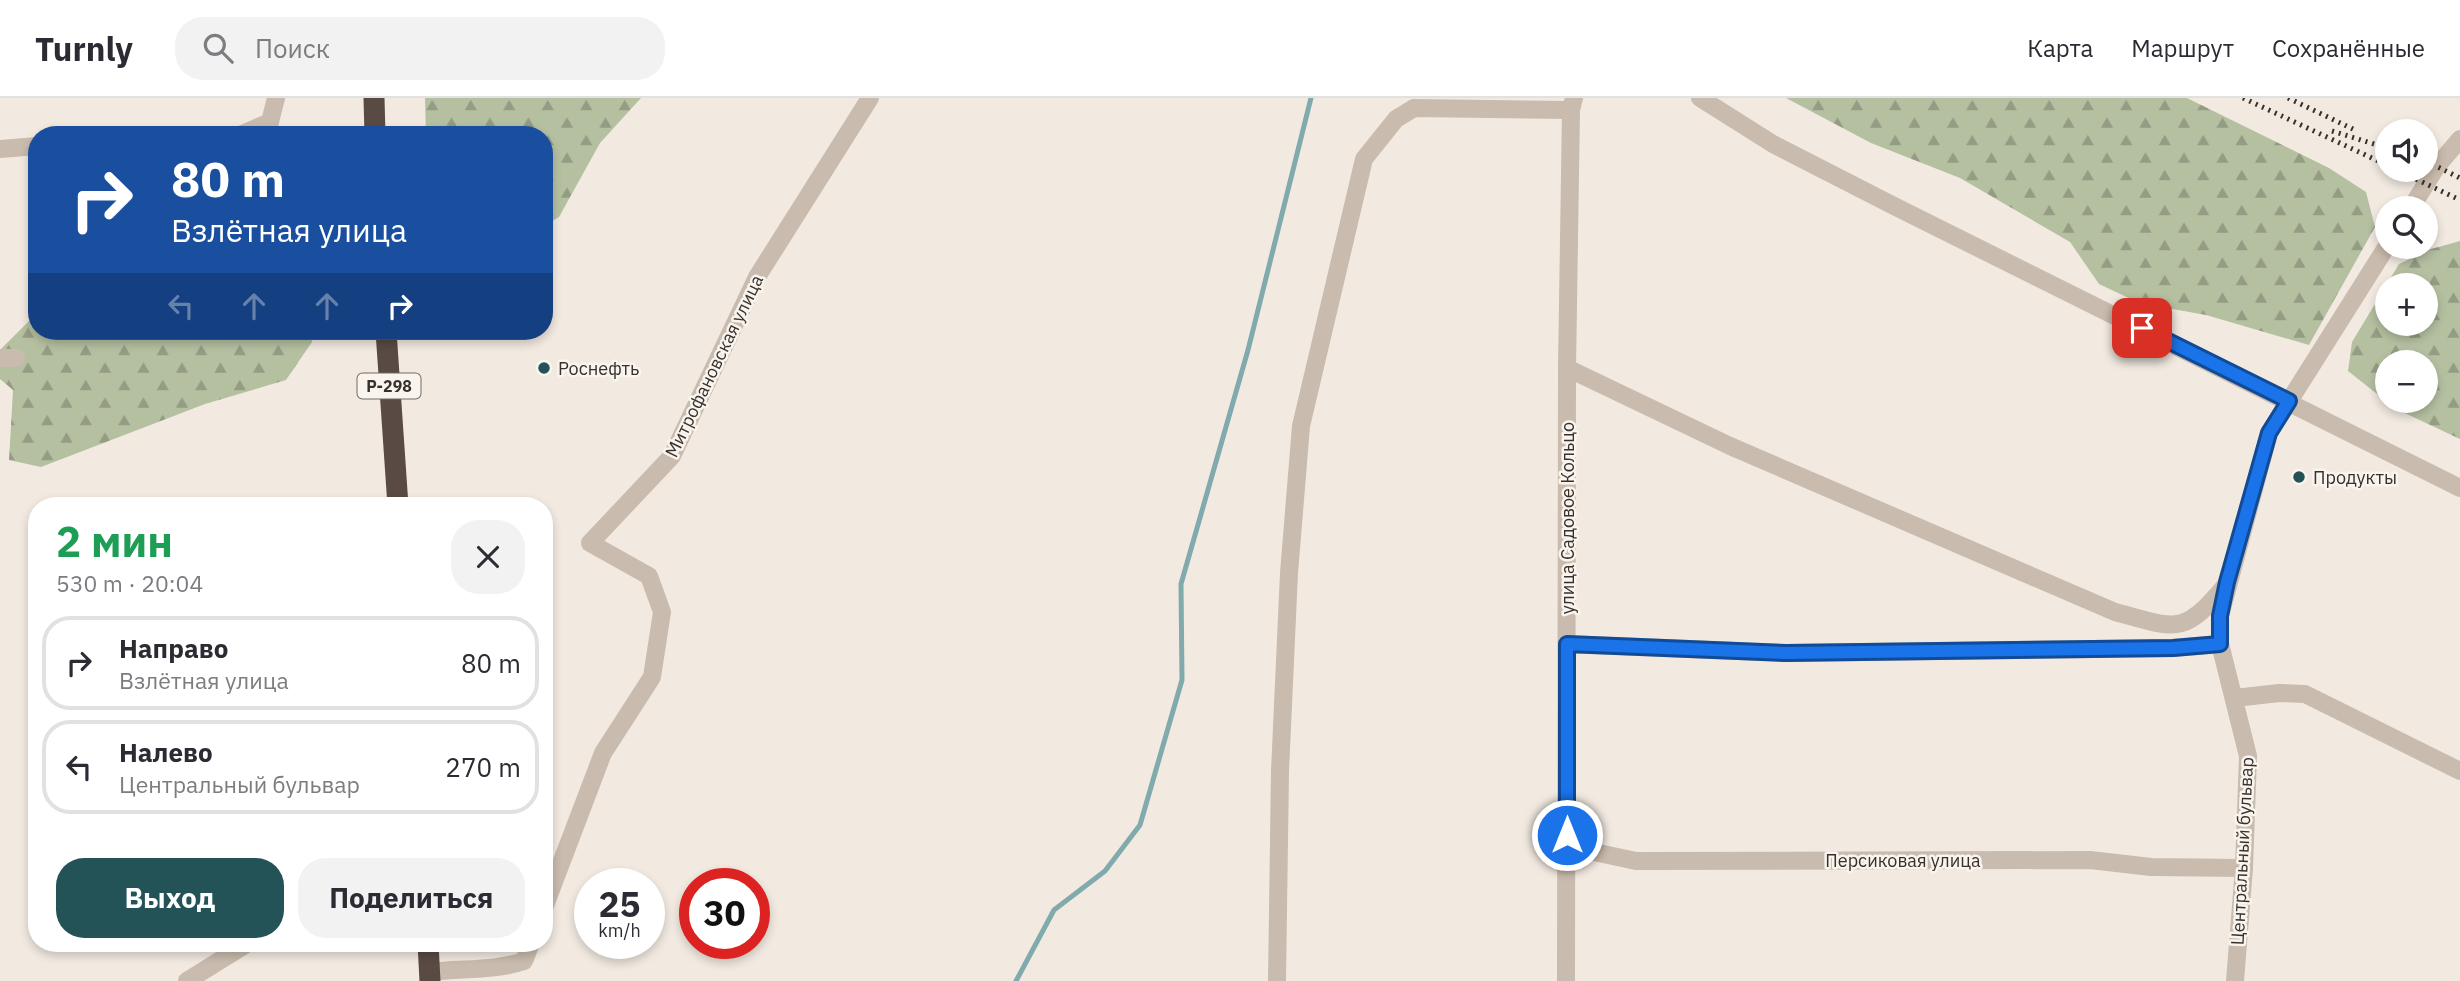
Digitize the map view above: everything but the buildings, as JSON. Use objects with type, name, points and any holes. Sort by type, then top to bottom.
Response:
[{"type":"highway","points":[[373,98],[375,126]]},
{"type":"highway","name":"Р-298","points":[[387,340],[397,497]]},
{"type":"highway","points":[[429,952],[430,976]]},
{"type":"street","points":[[261,126],[270,122],[276,98]]},
{"type":"street","name":"Митрофановская улица","points":[[553,884],[603,753],[652,677],[662,612],[649,576],[590,543],[672,456],[757,277],[870,98]]},
{"type":"street","points":[[1700,98],[1773,144],[2460,488]]},
{"type":"street","points":[[1277,981],[1281,758],[1289,573],[1301,426],[1364,159],[1396,119],[1414,108],[1573,104]]},
{"type":"street","name":"улица Садовое Кольцо","points":[[1566,981],[1567,368],[1573,104]]},
{"type":"street","points":[[2418,196],[2437,166],[2460,139]]},
{"type":"street","points":[[0,149],[28,147]]},
{"type":"street","name":"Центральный бульвар","points":[[2235,981],[2244,869],[2248,756],[2220,644],[2220,616],[2269,433],[2379,259]]},
{"type":"street","points":[[1567,368],[1730,446],[2115,612],[2167,626],[2186,624],[2203,612],[2227,582]]},
{"type":"street","points":[[1567,644],[1786,653],[2173,648],[2220,644]]},
{"type":"street","points":[[2235,698],[2279,693],[2305,694],[2460,771]]},
{"type":"street","name":"Персиковая улица","points":[[1567,835],[1594,852],[1636,861],[2090,860],[2151,867],[2244,869]]},
{"type":"street","points":[[187,981],[234,952]]},
{"type":"street","points":[[430,976],[479,966],[502,968],[524,961],[528,952]]},
{"type":"green space","points":[[425,98],[641,98],[600,143],[559,217],[553,221],[553,126],[426,126]]},
{"type":"green space","points":[[1786,98],[2187,98],[2329,168],[2366,192],[2375,227],[2309,345],[2206,315],[2139,303],[2099,284],[2070,242],[1960,178],[1871,143]]},
{"type":"green space","points":[[2460,241],[2460,439],[2405,413],[2438,413],[2438,350],[2375,350],[2375,392],[2348,371],[2352,342],[2375,304],[2375,336],[2438,336],[2438,273],[2394,273],[2399,264],[2410,259],[2438,259],[2438,247]]},
{"type":"green space","points":[[28,322],[28,340],[312,342],[286,380],[205,404],[41,467],[9,460],[13,390],[0,379],[0,350]]},
{"type":"waterway","points":[[1016,981],[1054,910],[1105,871],[1140,825],[1182,680],[1181,584],[1248,350],[1311,98]]},
{"type":"railway","points":[[2243,98],[2375,159]]},
{"type":"railway","points":[[2288,98],[2355,130]]},
{"type":"railway","points":[[2332,131],[2375,144]]},
{"type":"railway","points":[[2438,167],[2460,178]]},
{"type":"railway","points":[[2422,182],[2460,200]]},
{"type":"place","name":"Роснефть","points":[[544,368]]},
{"type":"place","name":"Продукты","points":[[2299,477]]},
{"type":"route","points":[[1567,835],[1567,644],[1786,653],[2173,648],[2220,644],[2220,616],[2227,582],[2269,433],[2289,401],[2142,328]]}]
